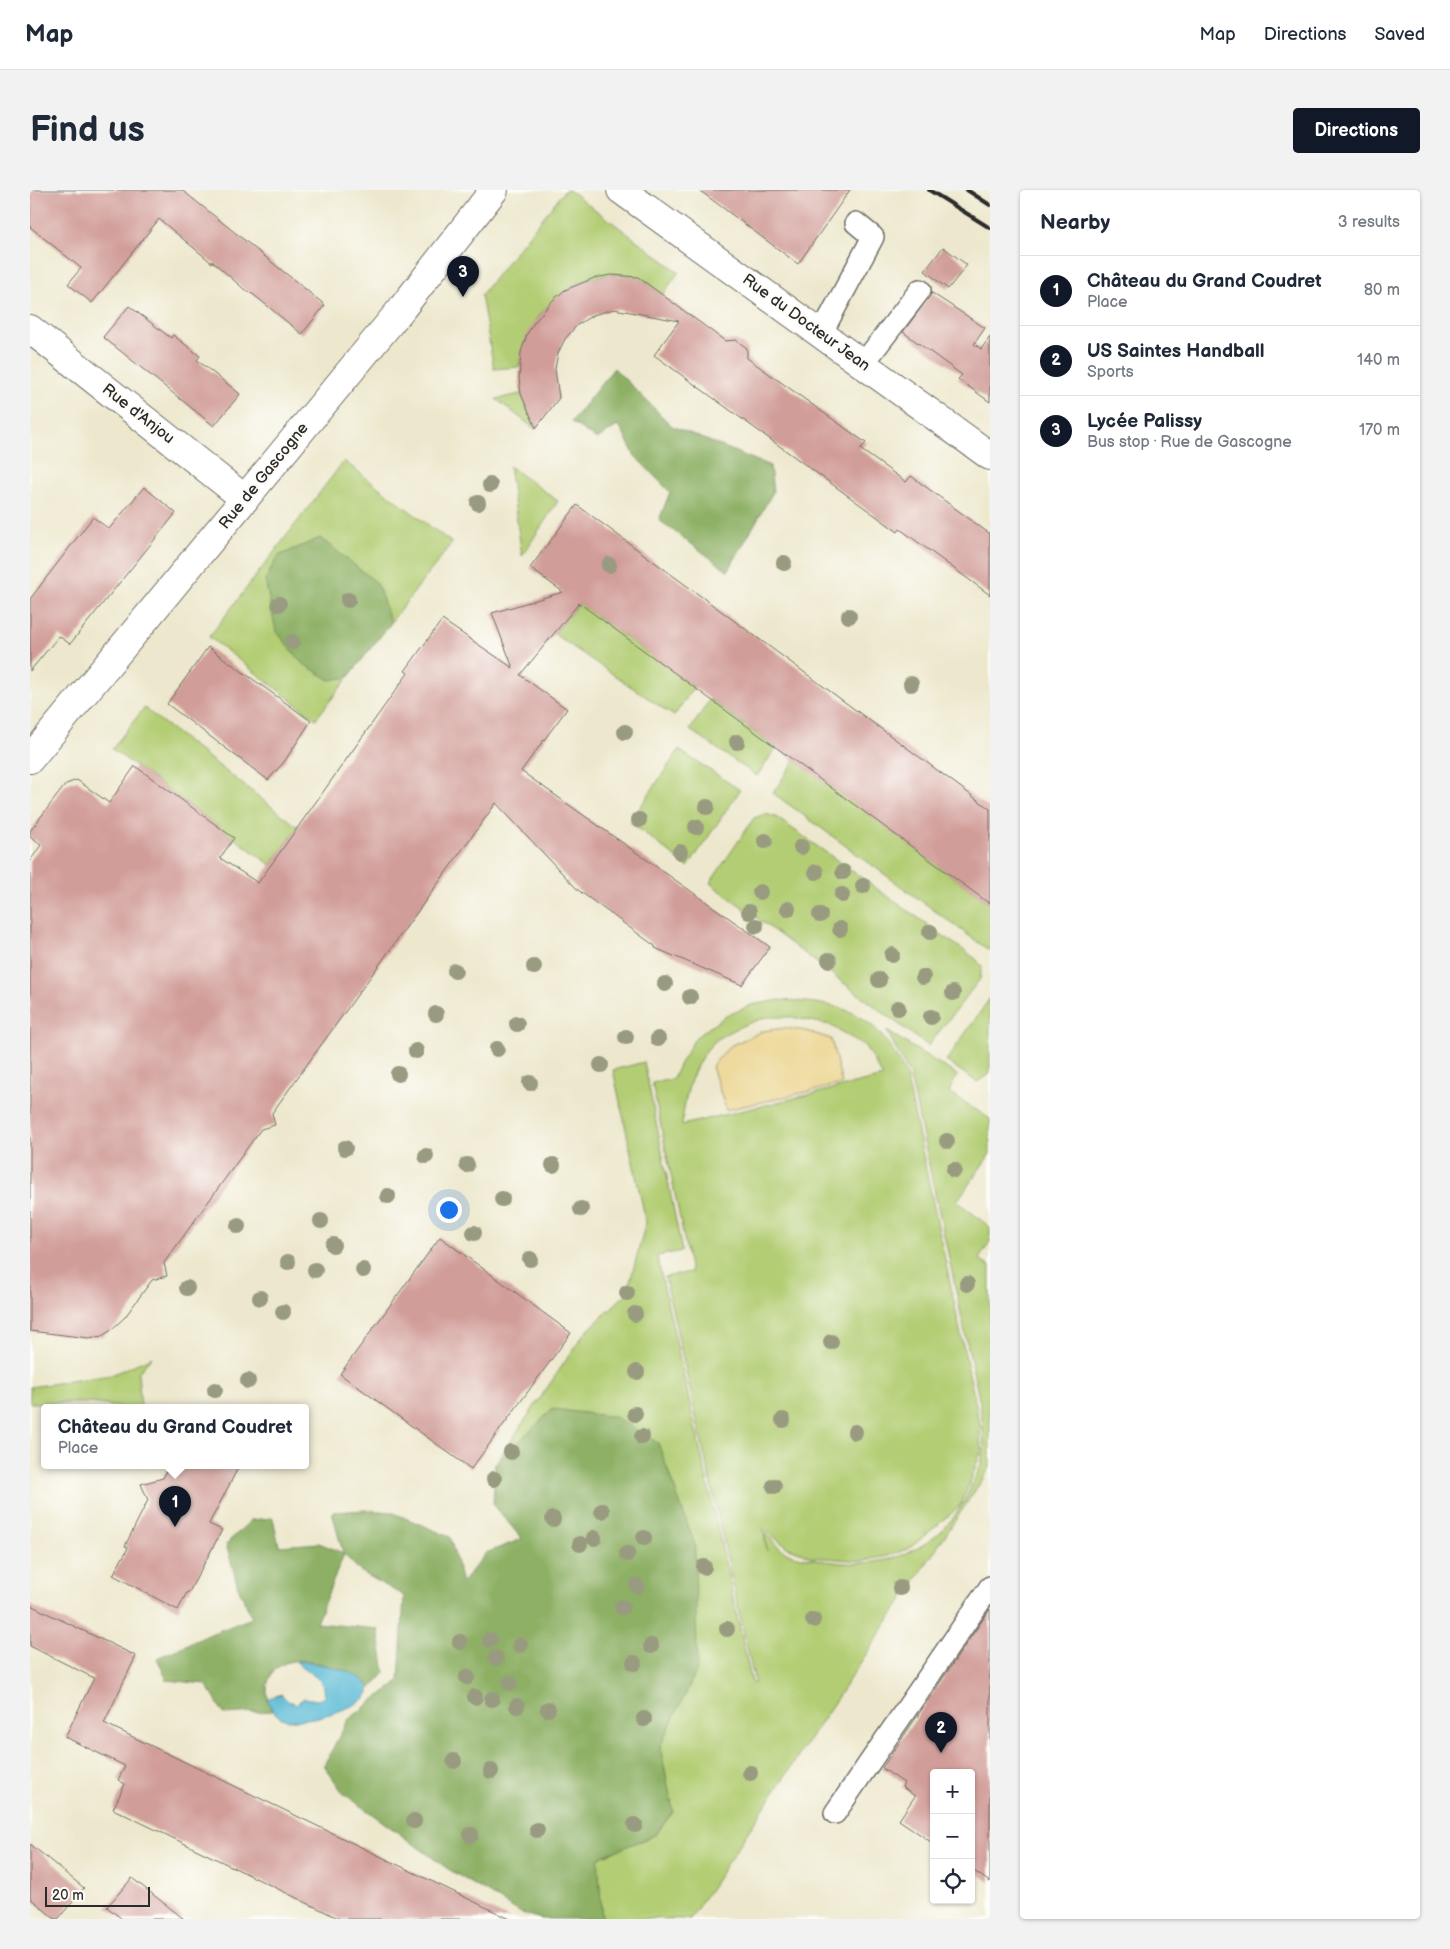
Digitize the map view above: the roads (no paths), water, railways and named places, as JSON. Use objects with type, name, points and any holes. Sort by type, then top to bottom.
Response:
[{"type":"street","name":"Rue du Docteur Jean","points":[[621,190],[990,456]]},
{"type":"street","name":"Rue de Gascogne","points":[[30,759],[403,307],[484,196]]},
{"type":"street","name":"Rue d'Anjou","points":[[30,329],[245,499]]},
{"type":"lane","points":[[821,334],[873,237],[856,223]]},
{"type":"lane","points":[[863,364],[920,290]]},
{"type":"lane","points":[[835,1813],[990,1587]]},
{"type":"water","points":[[296,1661],[314,1663],[351,1673],[361,1678],[368,1685],[369,1692],[365,1698],[356,1704],[331,1714],[303,1720],[284,1719],[275,1713],[267,1699],[281,1694],[288,1701],[296,1704],[304,1698],[318,1700],[323,1698],[324,1691],[320,1681]]},
{"type":"railway","points":[[929,190],[990,228]]},
{"type":"railway","points":[[967,190],[990,205]]},
{"type":"place","name":"Lycée Palissy","points":[[463,297]]},
{"type":"place","name":"Château du Grand Coudret","points":[[175,1527]]},
{"type":"place","name":"US Saintes Handball","points":[[941,1753]]}]
